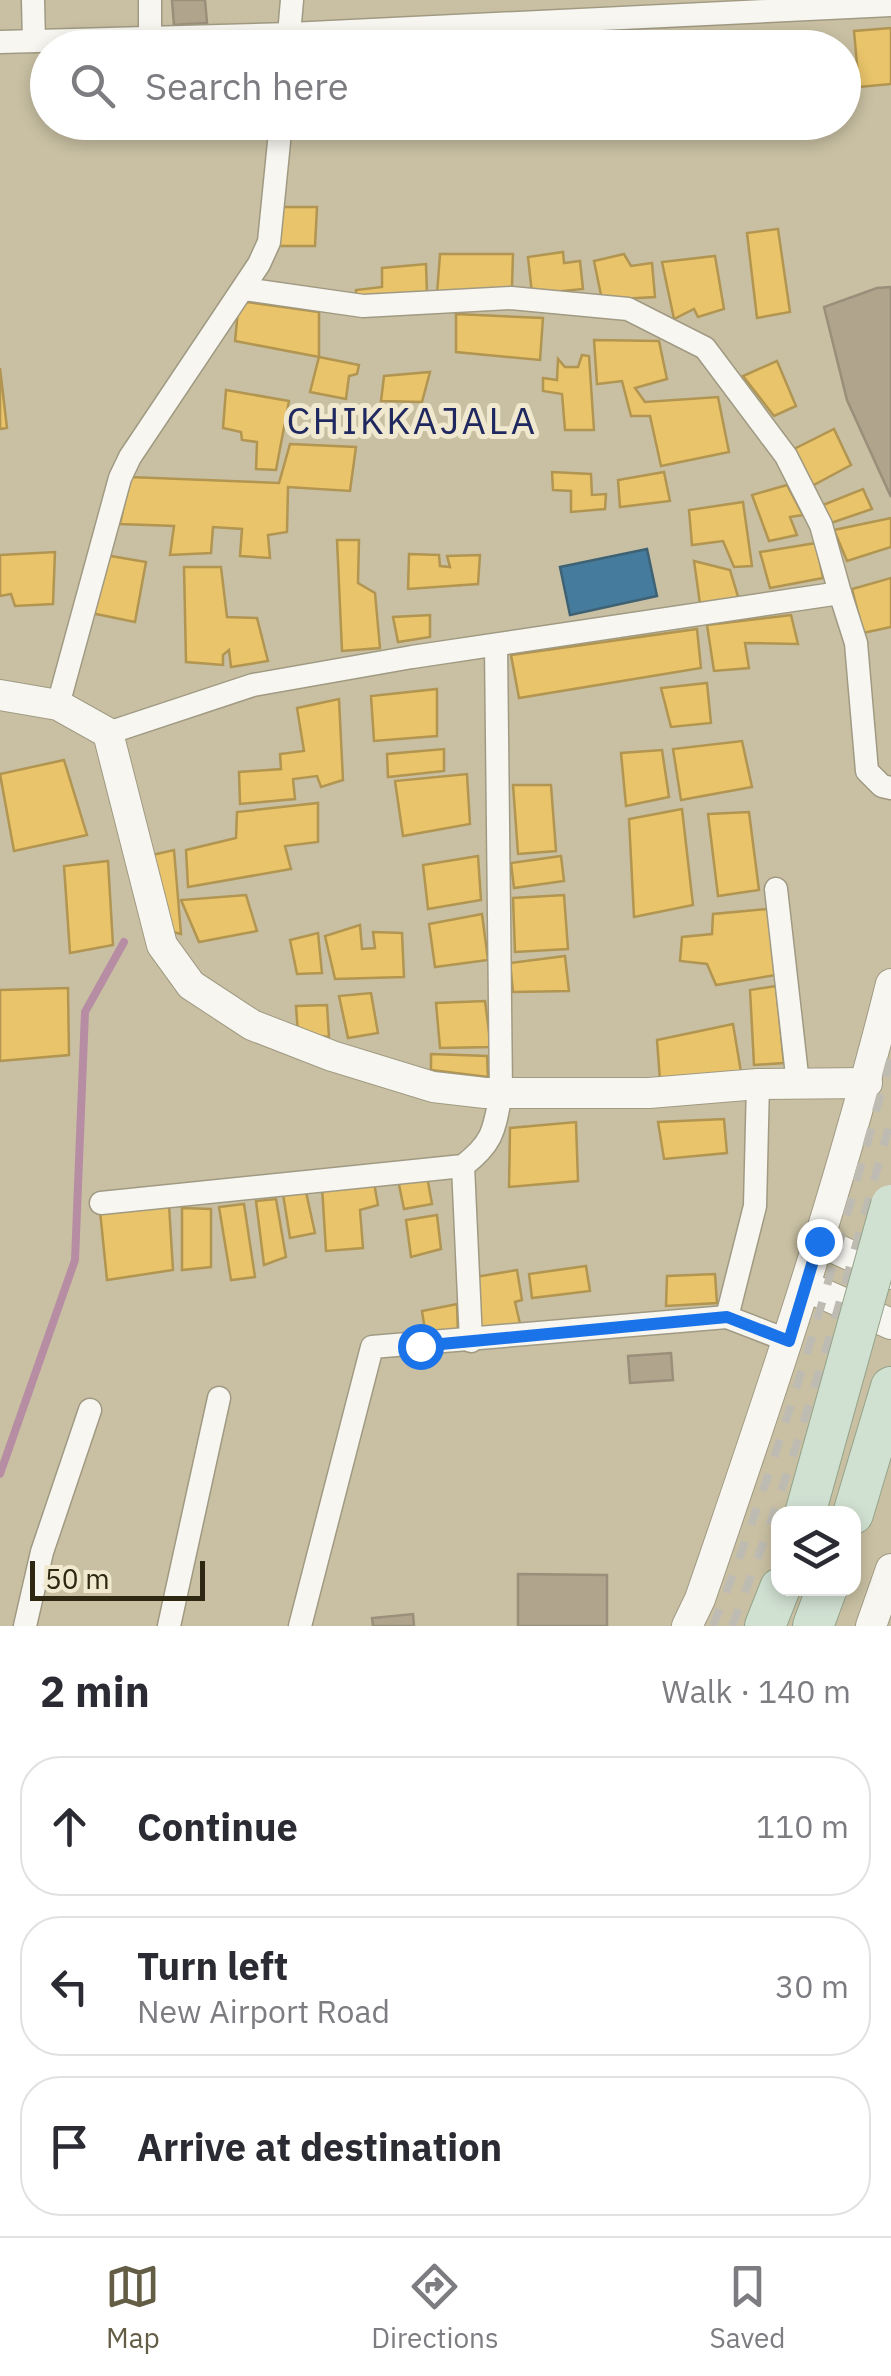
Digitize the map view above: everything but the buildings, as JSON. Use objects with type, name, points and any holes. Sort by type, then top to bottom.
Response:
[{"type":"highway","points":[[807,1506],[891,1204]]},
{"type":"highway","points":[[855,1506],[891,1387]]},
{"type":"highway","points":[[765,1626],[777,1596]]},
{"type":"highway","points":[[814,1626],[824,1596]]},
{"type":"street","points":[[33,0],[34,30]]},
{"type":"street","points":[[150,0],[150,30]]},
{"type":"street","points":[[290,30],[292,0]]},
{"type":"street","points":[[473,30],[891,5]]},
{"type":"street","points":[[0,42],[30,41]]},
{"type":"street","points":[[58,705],[120,478],[130,456],[244,289],[268,242],[278,140]]},
{"type":"street","points":[[244,289],[363,306],[511,298],[628,309],[705,348],[786,456],[821,525],[856,642],[867,771],[882,786],[891,788]]},
{"type":"street","points":[[108,733],[254,685],[840,594]]},
{"type":"street","points":[[101,1203],[462,1166],[484,1149],[494,1128],[501,1092],[496,646]]},
{"type":"street","points":[[0,695],[58,705],[108,733],[162,945],[191,985],[252,1025],[332,1056],[433,1087],[649,1094],[758,1084],[868,1083]]},
{"type":"street","points":[[776,889],[798,1084]]},
{"type":"street","points":[[687,1626],[700,1599],[789,1341],[868,1083],[891,984]]},
{"type":"street","points":[[727,1317],[754,1206],[758,1084]]},
{"type":"street","points":[[462,1166],[470,1340]]},
{"type":"street","points":[[819,1241],[891,1274]]},
{"type":"street","points":[[805,1286],[891,1324]]},
{"type":"street","points":[[300,1626],[372,1347],[727,1317],[789,1341]]},
{"type":"street","points":[[169,1626],[219,1398]]},
{"type":"street","points":[[25,1626],[42,1552],[90,1410]]},
{"type":"street","points":[[872,1626],[891,1569]]},
{"type":"waterway","points":[[0,1474],[75,1260],[85,1012],[124,942]]},
{"type":"railway","points":[[713,1626],[788,1415],[891,1057]]},
{"type":"railway","points":[[732,1626],[798,1438],[891,1119]]},
{"type":"district","name":"CHIKKAJALA","points":[[412,421]]},
{"type":"route","points":[[420,1346],[727,1317],[789,1341],[819,1241]]}]
